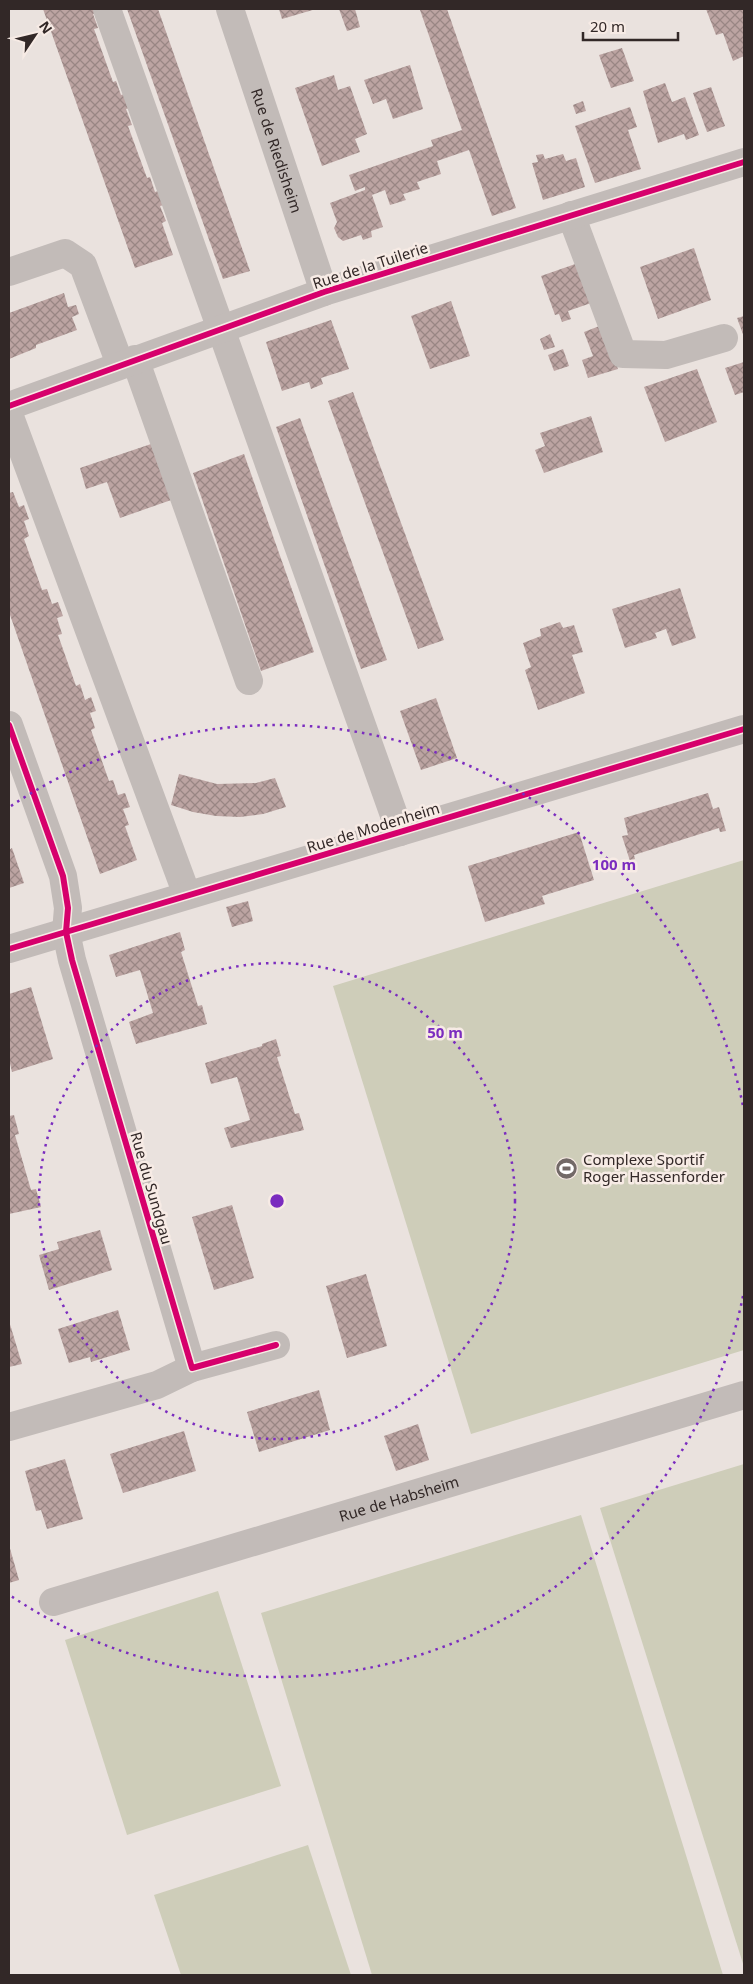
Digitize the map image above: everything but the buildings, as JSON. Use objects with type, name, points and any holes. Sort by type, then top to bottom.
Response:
[{"type":"street","points":[[107,9],[400,832]]},
{"type":"street","name":"Rue de Riedisheim","points":[[230,9],[324,292]]},
{"type":"street","name":"Rue de la Tuilerie","points":[[9,406],[324,292],[744,162]]},
{"type":"street","points":[[571,216],[623,354],[666,356],[724,338]]},
{"type":"street","points":[[9,272],[66,253],[83,265],[128,362],[248,681]]},
{"type":"street","points":[[9,414],[187,895]]},
{"type":"street","points":[[9,726],[63,876],[68,908],[66,932]]},
{"type":"street","name":"Rue de Modenheim","points":[[9,949],[744,729]]},
{"type":"street","name":"Rue du Sundgau","points":[[66,932],[192,1368]]},
{"type":"street","points":[[9,1427],[157,1385],[192,1368],[276,1345]]},
{"type":"street","name":"Rue de Habsheim","points":[[53,1602],[744,1395]]},
{"type":"green space","name":"Complexe Sportif Roger Hassenforder","points":[[744,860],[744,1350],[471,1434],[333,986]]},
{"type":"green space","points":[[744,1464],[744,1967],[600,1508]]},
{"type":"green space","points":[[581,1515],[723,1975],[372,1975],[261,1613]]},
{"type":"green space","points":[[218,1591],[281,1786],[127,1835],[65,1640]]},
{"type":"green space","points":[[308,1845],[351,1975],[181,1975],[154,1895]]},
{"type":"cycle path","points":[[9,406],[324,292],[744,162]]},
{"type":"cycle path","points":[[9,725],[63,876],[68,908],[66,932],[72,960],[192,1368],[276,1345]]},
{"type":"cycle path","points":[[9,949],[744,729]]},
{"type":"place","name":"Complexe Sportif Roger Hassenforder","points":[[567,1168]]}]
